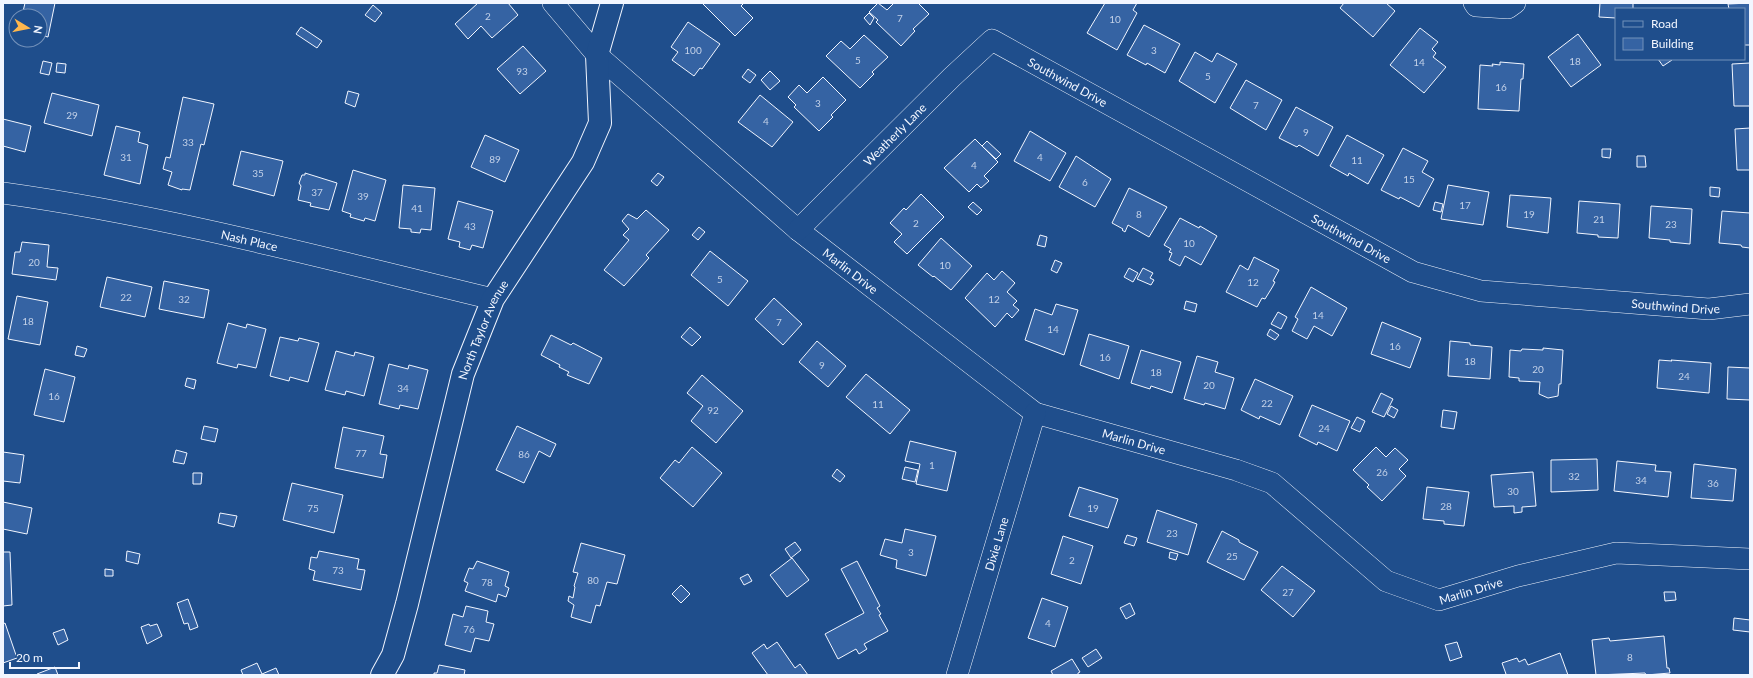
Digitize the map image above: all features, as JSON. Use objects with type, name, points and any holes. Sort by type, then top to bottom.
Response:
[{"type":"street","name":"Marlin Drive","points":[[553,3],[597,55],[798,230],[1035,413],[1236,470],[1272,482],[1386,581],[1439,600],[1518,576],[1616,553],[1750,559]]},
{"type":"street","name":"North Taylor Avenue","points":[[382,675],[393,655],[407,604],[463,374],[493,299],[583,162],[600,123],[597,55],[612,3]]},
{"type":"street","points":[[1474,3],[1476,6],[1508,8],[1515,3]]},
{"type":"street","name":"Weatherly Lane","points":[[798,230],[952,77],[992,40]]},
{"type":"street","name":"Southwind Drive","points":[[992,40],[1412,272],[1481,290],[1709,309],[1750,304]]},
{"type":"street","name":"Nash Place","points":[[3,192],[74,203],[208,230],[493,299]]},
{"type":"street","name":"Dixie Lane","points":[[957,675],[1035,413]]},
{"type":"building","points":[[25,3],[55,3],[48,37],[48,8],[24,8]]},
{"type":"building","points":[[478,3],[508,3],[518,15],[492,38],[481,26],[468,39],[455,24]]},
{"type":"building","points":[[702,3],[744,3],[741,6],[753,18],[735,36]]},
{"type":"building","points":[[878,3],[887,10],[894,3],[918,3],[929,14],[913,29],[915,31],[901,46],[876,22],[878,20],[869,12]]},
{"type":"building","points":[[1105,3],[1137,3],[1133,10],[1137,13],[1117,50],[1087,33]]},
{"type":"building","points":[[1344,3],[1386,3],[1395,11],[1373,37],[1340,8]]},
{"type":"building","points":[[1600,3],[1633,3],[1633,8],[1615,8],[1615,18],[1599,17]]},
{"type":"building","points":[[1750,3],[1750,45],[1745,45],[1745,8],[1729,8],[1728,4]]},
{"type":"building","points":[[373,5],[382,13],[375,22],[365,15]]},
{"type":"building","points":[[869,13],[874,18],[870,25],[864,18]]},
{"type":"building","points":[[688,22],[720,44],[702,69],[700,68],[694,76],[672,60],[678,52],[671,47]]},
{"type":"building","points":[[1144,25],[1180,44],[1165,73],[1147,63],[1146,65],[1127,55]]},
{"type":"building","points":[[301,27],[322,41],[317,48],[296,34]]},
{"type":"building","points":[[1420,28],[1438,42],[1432,49],[1436,53],[1433,57],[1446,67],[1424,93],[1390,65]]},
{"type":"building","points":[[1578,34],[1601,65],[1571,87],[1548,57]]},
{"type":"building","points":[[864,35],[888,57],[872,72],[874,74],[860,88],[826,56],[841,41],[850,49]]},
{"type":"building","points":[[523,46],[546,71],[520,94],[497,69]]},
{"type":"building","points":[[1195,52],[1212,62],[1217,53],[1237,64],[1215,103],[1179,81]]},
{"type":"building","points":[[1659,60],[1672,60],[1663,66]]},
{"type":"building","points":[[43,61],[52,63],[49,75],[40,73]]},
{"type":"building","points":[[1500,62],[1524,64],[1523,79],[1521,79],[1519,111],[1478,109],[1480,65],[1500,65]]},
{"type":"building","points":[[57,63],[66,64],[65,73],[56,72]]},
{"type":"building","points":[[1750,63],[1750,106],[1734,106],[1732,64]]},
{"type":"building","points":[[748,69],[756,75],[750,83],[742,77]]},
{"type":"building","points":[[770,71],[780,81],[770,90],[761,80]]},
{"type":"building","points":[[823,77],[846,100],[831,115],[833,117],[819,131],[794,107],[796,105],[788,97],[799,85],[807,93]]},
{"type":"building","points":[[1246,80],[1282,100],[1266,130],[1230,108]]},
{"type":"building","points":[[348,91],[359,94],[355,107],[345,103]]},
{"type":"building","points":[[52,93],[99,105],[92,136],[44,123]]},
{"type":"building","points":[[760,95],[793,122],[772,147],[738,122]]},
{"type":"building","points":[[183,97],[214,104],[204,145],[201,144],[190,190],[182,190],[168,185],[172,172],[163,169],[166,157],[170,158]]},
{"type":"building","points":[[1296,107],[1333,127],[1318,156],[1299,145],[1297,147],[1279,138]]},
{"type":"building","points":[[3,119],[31,126],[25,152],[3,146]]},
{"type":"building","points":[[116,126],[140,132],[138,142],[148,145],[140,184],[104,175]]},
{"type":"building","points":[[1750,128],[1750,170],[1737,170],[1735,129]]},
{"type":"building","points":[[1030,131],[1066,153],[1050,181],[1014,161]]},
{"type":"building","points":[[485,135],[519,150],[505,182],[471,167]]},
{"type":"building","points":[[1347,135],[1384,155],[1368,184],[1349,173],[1348,176],[1330,166]]},
{"type":"building","points":[[975,139],[998,162],[984,176],[989,181],[981,188],[977,184],[969,192],[944,168]]},
{"type":"building","points":[[987,141],[1001,154],[996,159],[982,146]]},
{"type":"building","points":[[1403,148],[1428,161],[1422,172],[1434,179],[1419,207],[1400,197],[1399,199],[1381,190]]},
{"type":"building","points":[[1602,149],[1611,149],[1610,158],[1602,157]]},
{"type":"building","points":[[241,151],[283,161],[274,196],[233,185]]},
{"type":"building","points":[[1076,156],[1111,179],[1095,207],[1059,187]]},
{"type":"building","points":[[1637,156],[1645,156],[1646,167],[1637,167]]},
{"type":"building","points":[[353,170],[386,180],[375,221],[365,218],[364,221],[350,217],[351,214],[342,211]]},
{"type":"building","points":[[305,173],[337,183],[329,210],[310,206],[311,203],[298,200],[301,186],[299,183],[302,175],[305,175]]},
{"type":"building","points":[[658,173],[664,177],[657,186],[651,181]]},
{"type":"building","points":[[403,185],[435,188],[431,230],[421,229],[420,233],[411,232],[411,229],[399,228]]},
{"type":"building","points":[[1448,185],[1489,192],[1483,225],[1441,219]]},
{"type":"building","points":[[1710,187],[1720,188],[1719,197],[1710,196]]},
{"type":"building","points":[[1129,188],[1167,207],[1149,237],[1128,225],[1125,232],[1122,230],[1123,229],[1112,223]]},
{"type":"building","points":[[921,194],[944,217],[907,254],[894,242],[902,234],[890,223],[904,208],[906,210]]},
{"type":"building","points":[[1510,195],[1551,198],[1548,233],[1507,227]]},
{"type":"building","points":[[458,201],[493,211],[483,248],[472,245],[470,250],[459,247],[460,242],[448,239]]},
{"type":"building","points":[[1579,201],[1620,204],[1618,238],[1598,237],[1598,235],[1577,233]]},
{"type":"building","points":[[973,202],[982,210],[977,215],[968,207]]},
{"type":"building","points":[[1435,202],[1443,204],[1441,212],[1433,210]]},
{"type":"building","points":[[1651,206],[1692,209],[1690,244],[1649,238]]},
{"type":"building","points":[[646,210],[669,230],[646,255],[649,258],[624,286],[604,270],[629,240],[623,235],[629,229],[622,221],[628,214],[637,219]]},
{"type":"building","points":[[1722,211],[1750,213],[1750,248],[1742,247],[1741,245],[1719,243]]},
{"type":"building","points":[[1180,218],[1199,228],[1200,226],[1217,236],[1201,265],[1185,256],[1180,266],[1169,260],[1172,253],[1169,252],[1171,249],[1164,245]]},
{"type":"building","points":[[699,227],[705,232],[698,240],[692,235]]},
{"type":"building","points":[[1040,235],[1047,237],[1045,247],[1037,245]]},
{"type":"building","points":[[941,238],[972,266],[951,290],[918,265]]},
{"type":"building","points":[[22,242],[49,245],[47,267],[58,268],[56,280],[12,274],[15,252],[20,252]]},
{"type":"building","points":[[710,251],[748,281],[728,306],[691,275]]},
{"type":"building","points":[[1254,257],[1279,270],[1273,281],[1275,282],[1273,286],[1265,299],[1262,298],[1257,307],[1226,292],[1240,265],[1248,270]]},
{"type":"building","points":[[1055,260],[1062,263],[1057,273],[1051,270]]},
{"type":"building","points":[[1129,268],[1138,273],[1133,282],[1124,277]]},
{"type":"building","points":[[1143,268],[1153,273],[1150,278],[1154,280],[1151,285],[1137,279]]},
{"type":"building","points":[[1002,271],[1015,283],[1007,292],[1017,301],[1013,305],[1019,310],[1012,318],[1007,313],[995,327],[965,298],[987,273],[994,280]]},
{"type":"building","points":[[107,277],[152,287],[145,317],[100,307]]},
{"type":"building","points":[[164,281],[209,290],[204,318],[159,309]]},
{"type":"building","points":[[1311,287],[1347,308],[1332,336],[1314,326],[1307,339],[1292,331],[1298,319],[1295,317]]},
{"type":"building","points":[[17,296],[48,302],[40,345],[8,339]]},
{"type":"building","points":[[774,298],[802,324],[783,345],[755,319]]},
{"type":"building","points":[[1186,301],[1197,304],[1195,312],[1184,309]]},
{"type":"building","points":[[1056,304],[1078,310],[1064,355],[1025,340],[1035,309],[1052,315]]},
{"type":"building","points":[[1278,312],[1287,317],[1281,329],[1271,324]]},
{"type":"building","points":[[1382,322],[1421,338],[1410,368],[1371,354]]},
{"type":"building","points":[[228,323],[246,328],[247,324],[266,329],[256,368],[238,364],[237,368],[217,363]]},
{"type":"building","points":[[690,327],[701,337],[692,346],[681,337]]},
{"type":"building","points":[[1270,329],[1279,335],[1275,340],[1267,335]]},
{"type":"building","points":[[1089,334],[1129,346],[1119,379],[1080,365]]},
{"type":"building","points":[[551,335],[571,345],[573,343],[602,358],[589,384],[567,375],[569,372],[559,367],[560,365],[541,355]]},
{"type":"building","points":[[280,337],[298,341],[299,338],[319,343],[308,382],[290,377],[289,381],[270,376]]},
{"type":"building","points":[[817,341],[846,366],[828,387],[799,362]]},
{"type":"building","points":[[1450,341],[1492,347],[1490,379],[1448,376]]},
{"type":"building","points":[[77,346],[87,349],[84,357],[75,355]]},
{"type":"building","points":[[1543,348],[1563,350],[1561,384],[1559,384],[1558,396],[1548,398],[1539,394],[1540,382],[1519,381],[1519,378],[1509,377],[1510,350],[1543,350]]},
{"type":"building","points":[[1141,350],[1181,362],[1172,393],[1151,386],[1150,389],[1131,383]]},
{"type":"building","points":[[336,351],[354,356],[355,352],[374,357],[364,396],[346,391],[345,395],[325,390]]},
{"type":"building","points":[[1197,356],[1218,362],[1215,372],[1234,378],[1225,409],[1184,399]]},
{"type":"building","points":[[1659,360],[1711,363],[1709,393],[1657,388]]},
{"type":"building","points":[[389,364],[408,369],[409,365],[428,370],[418,409],[400,405],[399,409],[379,404]]},
{"type":"building","points":[[1728,367],[1750,368],[1750,400],[1727,399]]},
{"type":"building","points":[[45,369],[75,377],[64,422],[34,415]]},
{"type":"building","points":[[866,374],[910,410],[890,434],[846,397]]},
{"type":"building","points":[[702,375],[743,411],[716,443],[691,421],[703,406],[687,393]]},
{"type":"building","points":[[187,378],[196,380],[194,389],[185,386]]},
{"type":"building","points":[[1255,379],[1293,396],[1280,425],[1260,416],[1259,419],[1241,410]]},
{"type":"building","points":[[1381,393],[1393,399],[1384,417],[1372,412]]},
{"type":"building","points":[[1312,405],[1350,421],[1337,451],[1318,442],[1317,445],[1299,436]]},
{"type":"building","points":[[1391,406],[1398,410],[1394,418],[1387,414]]},
{"type":"building","points":[[1443,410],[1457,412],[1454,429],[1441,427]]},
{"type":"building","points":[[1357,417],[1365,421],[1360,432],[1351,428]]},
{"type":"building","points":[[204,426],[218,429],[215,442],[201,439]]},
{"type":"building","points":[[517,426],[556,444],[550,457],[539,451],[524,483],[496,470]]},
{"type":"building","points":[[343,427],[384,436],[380,454],[387,455],[383,478],[335,468]]},
{"type":"building","points":[[910,441],[956,452],[947,491],[916,484],[920,464],[905,461]]},
{"type":"building","points":[[692,447],[722,473],[693,507],[660,478],[675,460],[679,463]]},
{"type":"building","points":[[1376,447],[1386,457],[1395,448],[1408,460],[1399,469],[1406,476],[1382,501],[1367,487],[1369,485],[1353,470]]},
{"type":"building","points":[[176,450],[187,453],[184,464],[173,462]]},
{"type":"building","points":[[3,452],[24,455],[20,483],[3,481]]},
{"type":"building","points":[[1597,459],[1598,490],[1551,492],[1551,460]]},
{"type":"building","points":[[1617,461],[1656,465],[1655,471],[1671,472],[1668,497],[1614,491]]},
{"type":"building","points":[[1694,464],[1736,469],[1733,501],[1691,498]]},
{"type":"building","points":[[905,467],[918,470],[915,482],[902,479]]},
{"type":"building","points":[[837,469],[845,476],[840,482],[832,476]]},
{"type":"building","points":[[1533,472],[1536,506],[1522,507],[1522,512],[1514,513],[1514,506],[1494,507],[1491,475]]},
{"type":"building","points":[[193,473],[202,473],[201,484],[193,484]]},
{"type":"building","points":[[292,483],[343,495],[334,533],[283,520]]},
{"type":"building","points":[[1079,487],[1118,499],[1108,528],[1069,516]]},
{"type":"building","points":[[1427,487],[1469,492],[1464,526],[1444,524],[1444,521],[1423,519]]},
{"type":"building","points":[[3,502],[32,508],[27,534],[3,529]]},
{"type":"building","points":[[1157,510],[1197,524],[1188,555],[1147,542]]},
{"type":"building","points":[[220,513],[237,516],[234,527],[218,523]]},
{"type":"building","points":[[905,529],[936,536],[926,576],[896,568],[897,560],[880,555],[885,539],[902,543]]},
{"type":"building","points":[[1222,531],[1258,552],[1244,580],[1207,562]]},
{"type":"building","points":[[1127,535],[1137,538],[1134,546],[1124,543]]},
{"type":"building","points":[[1063,536],[1093,546],[1081,584],[1051,574]]},
{"type":"building","points":[[795,542],[801,550],[791,558],[785,549]]},
{"type":"building","points":[[581,543],[625,555],[617,584],[607,582],[600,606],[596,605],[591,623],[571,617],[574,605],[568,601],[569,596],[573,598],[574,586],[578,573],[573,572]]},
{"type":"building","points":[[127,551],[140,554],[138,564],[126,561]]},
{"type":"building","points":[[319,551],[359,559],[357,569],[365,570],[361,590],[313,580],[315,571],[309,569],[311,557],[317,558]]},
{"type":"building","points":[[3,552],[10,552],[12,605],[3,606]]},
{"type":"building","points":[[1170,552],[1178,554],[1176,560],[1169,558]]},
{"type":"building","points":[[792,558],[809,580],[787,597],[770,575]]},
{"type":"building","points":[[477,561],[509,572],[505,586],[509,588],[506,597],[498,594],[496,602],[465,591],[468,583],[464,581],[469,568],[473,569]]},
{"type":"building","points":[[857,561],[880,606],[877,608],[881,614],[879,615],[888,631],[864,644],[867,649],[859,654],[856,649],[838,659],[825,634],[864,613],[841,569]]},
{"type":"building","points":[[1282,566],[1315,591],[1293,617],[1261,590]]},
{"type":"building","points":[[105,569],[113,570],[113,576],[105,576]]},
{"type":"building","points":[[748,574],[752,581],[744,585],[740,578]]},
{"type":"building","points":[[681,585],[690,594],[681,603],[672,594]]},
{"type":"building","points":[[1664,592],[1675,592],[1676,600],[1665,601]]},
{"type":"building","points":[[1042,598],[1068,607],[1055,647],[1028,638]]},
{"type":"building","points":[[188,599],[198,627],[190,630],[188,623],[184,624],[177,603]]},
{"type":"building","points":[[1130,603],[1135,614],[1126,619],[1120,608]]},
{"type":"building","points":[[466,606],[488,611],[486,622],[494,624],[489,641],[475,638],[471,652],[445,645],[453,614],[463,617]]},
{"type":"building","points":[[1734,618],[1750,620],[1750,632],[1733,630]]},
{"type":"building","points":[[5,623],[17,658],[3,663],[3,624]]},
{"type":"building","points":[[149,624],[150,626],[157,624],[162,636],[147,644],[141,627]]},
{"type":"building","points":[[64,629],[68,640],[58,645],[53,633]]},
{"type":"building","points":[[1664,636],[1667,668],[1669,668],[1670,673],[1646,675],[1645,673],[1596,675],[1592,640],[1609,638],[1610,641]]},
{"type":"building","points":[[777,642],[795,668],[800,664],[808,675],[768,675],[752,653],[764,644],[767,649]]},
{"type":"building","points":[[1457,642],[1462,657],[1450,661],[1445,645]]},
{"type":"building","points":[[1096,649],[1102,658],[1088,667],[1082,658]]},
{"type":"building","points":[[1560,653],[1568,675],[1503,675],[1506,674],[1502,663],[1517,658],[1519,662],[1525,659],[1528,665]]},
{"type":"building","points":[[1072,659],[1080,672],[1078,675],[1053,675],[1051,671]]},
{"type":"building","points":[[257,663],[262,674],[276,668],[279,675],[243,675],[241,670]]},
{"type":"building","points":[[439,665],[465,670],[464,675],[434,675],[434,673],[437,673]]},
{"type":"building","points":[[55,667],[58,675],[37,674]]}]
